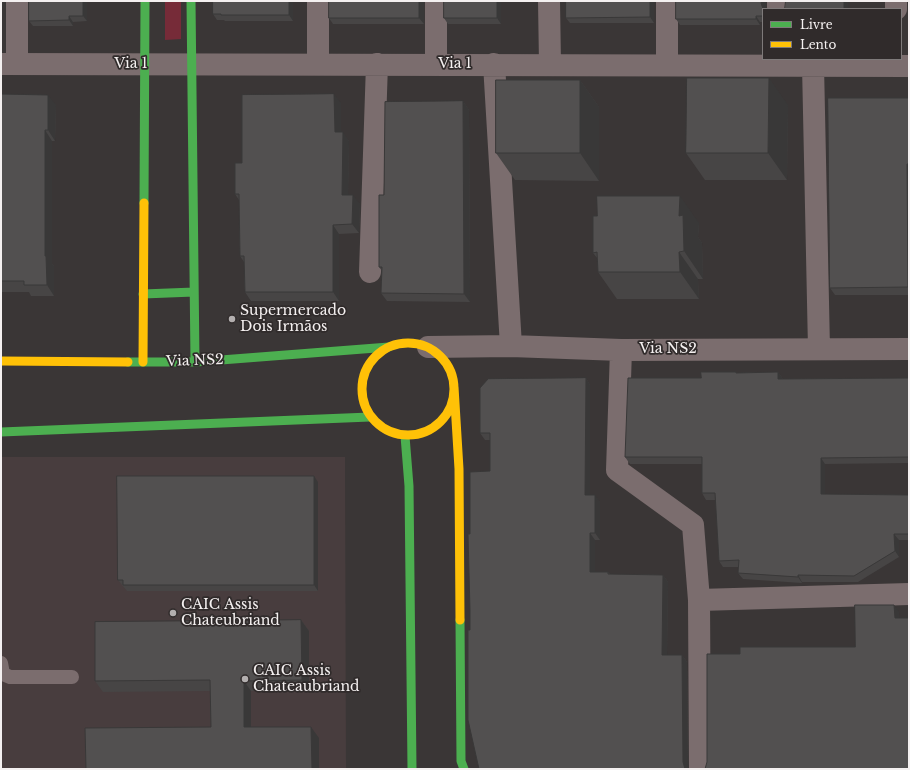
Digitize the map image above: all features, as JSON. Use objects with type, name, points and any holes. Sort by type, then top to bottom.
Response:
[{"type":"street","points":[[9,64],[17,1]]},
{"type":"street","points":[[143,362],[144,1]]},
{"type":"street","points":[[191,1],[195,362]]},
{"type":"street","points":[[318,1],[318,64]]},
{"type":"street","points":[[436,1],[436,64]]},
{"type":"street","points":[[549,1],[550,64]]},
{"type":"street","points":[[666,1],[667,65]]},
{"type":"street","name":"Via 1","points":[[9,64],[667,65],[777,62],[813,65],[900,63]]},
{"type":"street","points":[[370,272],[376,64]]},
{"type":"street","points":[[494,64],[510,346]]},
{"type":"street","points":[[813,65],[819,349]]},
{"type":"street","points":[[143,294],[194,292]]},
{"type":"street","points":[[454,387],[451,406],[441,423],[424,433],[405,436],[385,430],[370,417],[363,401],[362,384],[366,369],[376,356],[389,347],[402,344],[415,344],[428,347],[441,357],[450,371],[454,387],[459,470],[461,761],[464,769]]},
{"type":"street","name":"Via NS2","points":[[428,347],[510,346],[620,350],[909,349]]},
{"type":"street","name":"Via NS2","points":[[1,361],[195,362],[389,347]]},
{"type":"street","points":[[620,350],[618,470],[692,525],[699,600],[700,769]]},
{"type":"street","points":[[1,432],[370,417]]},
{"type":"street","points":[[405,436],[409,486],[412,769]]},
{"type":"street","points":[[699,600],[909,594]]},
{"type":"lane","points":[[1,662],[3,674],[10,677],[72,677]]},
{"type":"shaded area","points":[[165,1],[181,1],[181,39],[165,40]]},
{"type":"shaded area","name":"CAIC Assis Chateubriand","points":[[1,457],[345,457],[346,769],[1,769]]},
{"type":"building","points":[[29,1],[83,1],[83,16],[69,16],[69,20],[29,21]]},
{"type":"building","points":[[213,1],[289,1],[289,15],[213,14]]},
{"type":"building","points":[[329,1],[419,1],[419,18],[329,18]]},
{"type":"building","points":[[444,1],[497,1],[497,18],[444,18]]},
{"type":"building","points":[[566,1],[650,1],[650,17],[566,18]]},
{"type":"building","points":[[676,1],[762,1],[762,16],[756,16],[756,19],[676,19]]},
{"type":"building","points":[[786,1],[844,1],[844,8],[785,8]]},
{"type":"building","points":[[687,78],[769,78],[768,153],[686,153]]},
{"type":"building","points":[[496,80],[580,80],[580,153],[496,153]]},
{"type":"building","points":[[1,94],[48,95],[48,130],[45,130],[45,256],[47,285],[24,285],[24,281],[1,281]]},
{"type":"building","points":[[334,94],[335,132],[343,132],[342,195],[353,195],[352,224],[333,225],[333,292],[245,292],[244,256],[240,256],[239,194],[235,194],[235,163],[242,163],[242,95]]},
{"type":"building","points":[[828,98],[909,98],[909,164],[907,164],[908,287],[830,288]]},
{"type":"building","points":[[463,101],[464,294],[381,293],[382,267],[379,267],[379,195],[384,195],[385,102]]},
{"type":"building","points":[[597,196],[680,196],[679,216],[683,215],[684,251],[679,252],[680,272],[598,272],[597,252],[593,253],[593,216],[597,216]]},
{"type":"building","points":[[701,372],[778,372],[778,379],[909,378],[909,457],[821,458],[821,494],[909,495],[909,534],[894,534],[895,551],[854,576],[798,575],[798,577],[738,573],[739,560],[719,561],[715,493],[702,493],[702,457],[625,457],[628,378],[701,378]]},
{"type":"building","points":[[586,378],[585,495],[595,495],[595,533],[590,533],[590,572],[608,572],[608,574],[663,575],[662,655],[682,655],[683,762],[685,769],[479,769],[468,720],[468,630],[470,630],[470,611],[468,534],[470,534],[470,472],[490,471],[490,433],[480,433],[480,388],[488,379]]},
{"type":"building","points":[[117,476],[314,476],[314,585],[123,585],[123,580],[118,580]]},
{"type":"building","points":[[855,605],[894,605],[895,618],[909,618],[909,769],[705,769],[707,762],[707,654],[740,654],[740,647],[855,647]]},
{"type":"building","points":[[301,620],[302,680],[244,681],[244,727],[311,727],[312,769],[86,769],[85,728],[211,727],[210,680],[95,681],[95,622]]},
{"type":"traffic: fast","points":[[144,203],[145,1]]},
{"type":"traffic: fast","points":[[191,1],[195,362]]},
{"type":"traffic: fast","points":[[143,294],[194,292]]},
{"type":"traffic: fast","points":[[128,362],[195,362],[389,347]]},
{"type":"traffic: fast","points":[[1,432],[370,417]]},
{"type":"traffic: fast","points":[[405,436],[409,486],[412,769]]},
{"type":"traffic: fast","points":[[460,620],[461,761],[464,769]]},
{"type":"traffic: slow","points":[[143,362],[144,203]]},
{"type":"traffic: slow","points":[[408,343],[426,347],[440,357],[450,371],[454,389],[450,407],[440,421],[426,431],[408,435],[390,431],[376,421],[366,407],[362,389],[366,371],[376,357],[390,347],[408,343]]},
{"type":"traffic: slow","points":[[1,361],[128,362]]},
{"type":"traffic: slow","points":[[454,387],[459,469],[460,620]]},
{"type":"place","name":"Supermercado Dois Irmãos","points":[[232,319]]},
{"type":"place","name":"CAIC Assis Chateubriand","points":[[173,613]]},
{"type":"place","name":"CAIC Assis Chateaubriand","points":[[245,679]]}]
